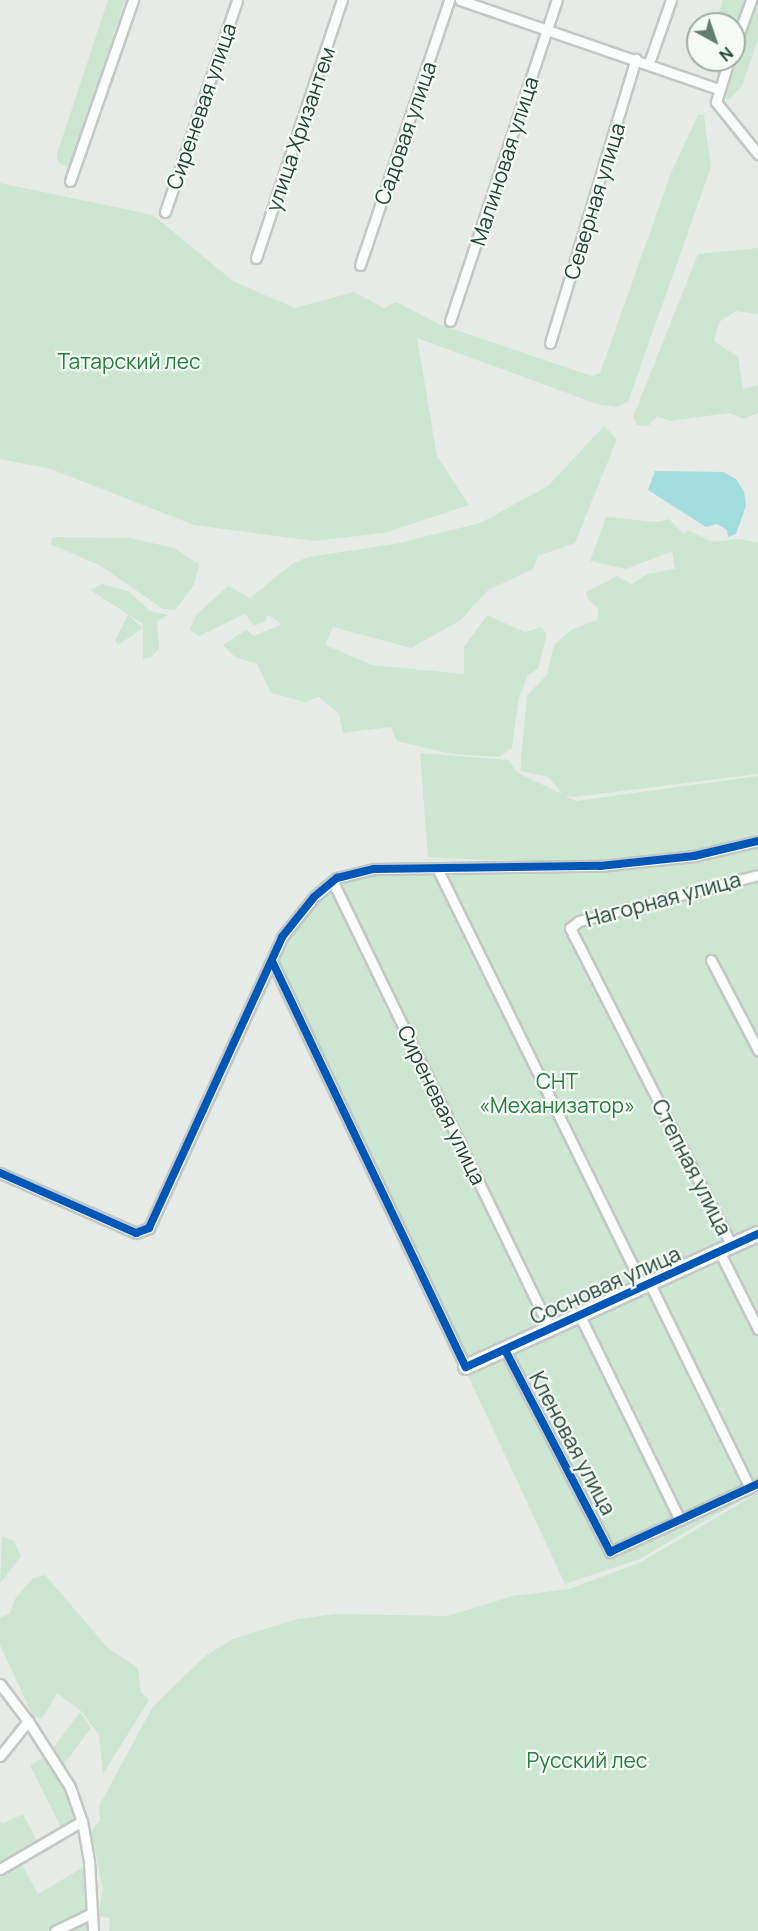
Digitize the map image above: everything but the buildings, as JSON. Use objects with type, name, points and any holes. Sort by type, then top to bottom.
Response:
[{"type":"street","points":[[70,181],[133,0]]},
{"type":"street","name":"Сиреневая улица","points":[[165,212],[237,0]]},
{"type":"street","name":"улица Хризантем","points":[[256,258],[342,0]]},
{"type":"street","name":"Садовая улица","points":[[360,265],[449,0]]},
{"type":"street","points":[[460,0],[649,63],[719,89]]},
{"type":"street","name":"Малиновая улица","points":[[450,321],[557,0]]},
{"type":"street","points":[[649,63],[671,0]]},
{"type":"street","name":"Северная улица","points":[[550,342],[636,59]]},
{"type":"street","points":[[725,72],[716,102],[758,154]]},
{"type":"street","points":[[0,1173],[136,1233],[149,1228],[272,961],[296,916],[333,882],[366,870],[554,866],[694,856],[758,841]]},
{"type":"street","points":[[437,868],[647,1285],[754,1486],[680,1520],[580,1316]]},
{"type":"street","name":"Нагорная улица","points":[[570,928],[579,921],[758,874]]},
{"type":"street","name":"Сиреневая улица","points":[[333,882],[550,1329]]},
{"type":"street","name":"Степная улица","points":[[570,928],[726,1249],[758,1329]]},
{"type":"street","points":[[711,960],[758,1050]]},
{"type":"street","points":[[272,961],[465,1367]]},
{"type":"street","name":"Сосновая улица","points":[[465,1367],[758,1234]]},
{"type":"street","name":"Кленовая улица","points":[[505,1350],[610,1552],[680,1520]]},
{"type":"street","points":[[0,1684],[28,1721],[70,1787],[82,1821],[93,1931]]},
{"type":"street","points":[[0,1756],[19,1729],[28,1721]]},
{"type":"street","points":[[0,1869],[82,1821]]},
{"type":"street","points":[[55,1931],[92,1913]]},
{"type":"green space","points":[[108,0],[125,0],[74,163],[67,167],[58,162],[57,154]]},
{"type":"green space","points":[[723,0],[758,0],[758,40],[742,86],[729,100],[721,95],[717,72],[746,72],[746,12],[719,12]]},
{"type":"green space","name":"Татарский лес","points":[[698,115],[704,115],[711,167],[628,402],[617,407],[597,404],[417,338],[437,456],[469,505],[384,533],[314,541],[194,525],[51,469],[0,459],[0,183],[153,215],[233,281],[295,308],[354,292],[384,308],[396,302],[441,325],[592,376],[600,373],[671,173]]},
{"type":"green space","points":[[758,248],[758,314],[736,311],[719,322],[714,341],[738,357],[743,389],[758,385],[758,413],[744,419],[729,413],[670,421],[657,416],[648,426],[637,425],[633,417],[698,254]]},
{"type":"green space","points":[[604,426],[617,439],[575,543],[538,556],[533,569],[488,590],[461,620],[411,648],[333,627],[325,645],[372,665],[464,674],[464,647],[487,615],[525,632],[541,627],[547,634],[538,669],[528,675],[519,697],[512,748],[499,757],[452,754],[397,741],[391,727],[343,733],[339,714],[319,697],[305,702],[271,693],[257,664],[235,657],[223,645],[246,630],[254,636],[282,624],[267,615],[266,621],[254,626],[245,614],[199,636],[190,630],[196,615],[228,586],[250,598],[292,564],[308,557],[395,544],[480,523],[548,486]]},
{"type":"green space","name":"СНТ «Механизатор»","points":[[606,517],[658,522],[669,519],[684,534],[687,530],[713,542],[738,539],[758,542],[758,774],[574,797],[564,795],[576,801],[758,776],[758,1490],[640,1559],[565,1584],[275,961],[288,930],[321,893],[342,879],[366,872],[522,871],[616,860],[551,863],[428,857],[420,753],[508,760],[518,773],[562,794],[549,777],[520,771],[527,695],[547,675],[554,645],[571,630],[597,620],[598,608],[588,599],[586,592],[617,576],[632,584],[647,574],[675,569],[672,551],[626,569],[590,561]]},
{"type":"green space","points":[[53,537],[130,538],[174,548],[199,564],[194,585],[175,610],[163,609],[101,566],[50,544]]},
{"type":"green space","points":[[102,584],[128,591],[150,611],[168,615],[157,621],[159,649],[151,657],[143,659],[143,624],[90,590]]},
{"type":"green space","points":[[128,615],[143,628],[118,645],[115,641]]},
{"type":"green space","name":"Русский лес","points":[[758,1493],[758,1931],[109,1931],[110,1918],[98,1916],[103,1889],[91,1832],[100,1820],[99,1806],[152,1708],[205,1656],[233,1639],[297,1619],[336,1614],[448,1616],[512,1596],[569,1589],[641,1562]]},
{"type":"green space","points":[[2,1536],[14,1541],[21,1556],[0,1584]]},
{"type":"green space","points":[[45,1575],[108,1648],[138,1668],[141,1692],[149,1700],[103,1774],[99,1735],[81,1711],[57,1693],[42,1719],[33,1716],[0,1645],[0,1618],[10,1613],[15,1599],[33,1578]]},
{"type":"green space","points":[[80,1712],[91,1728],[59,1771],[77,1820],[61,1827],[30,1765],[48,1755]]},
{"type":"green space","points":[[23,1814],[38,1843],[17,1855],[38,1894],[87,1865],[90,1931],[0,1931],[0,1820],[2,1824]]},
{"type":"water","points":[[655,471],[723,472],[736,479],[744,491],[746,506],[736,534],[728,537],[727,530],[717,524],[706,527],[648,490]]},
{"type":"cycle path","points":[[0,1173],[136,1233],[149,1228],[282,937],[314,897],[337,878],[374,869],[600,866],[694,856],[758,841]]},
{"type":"cycle path","points":[[272,961],[466,1367],[758,1234]]},
{"type":"cycle path","points":[[505,1350],[610,1552],[758,1484]]}]
